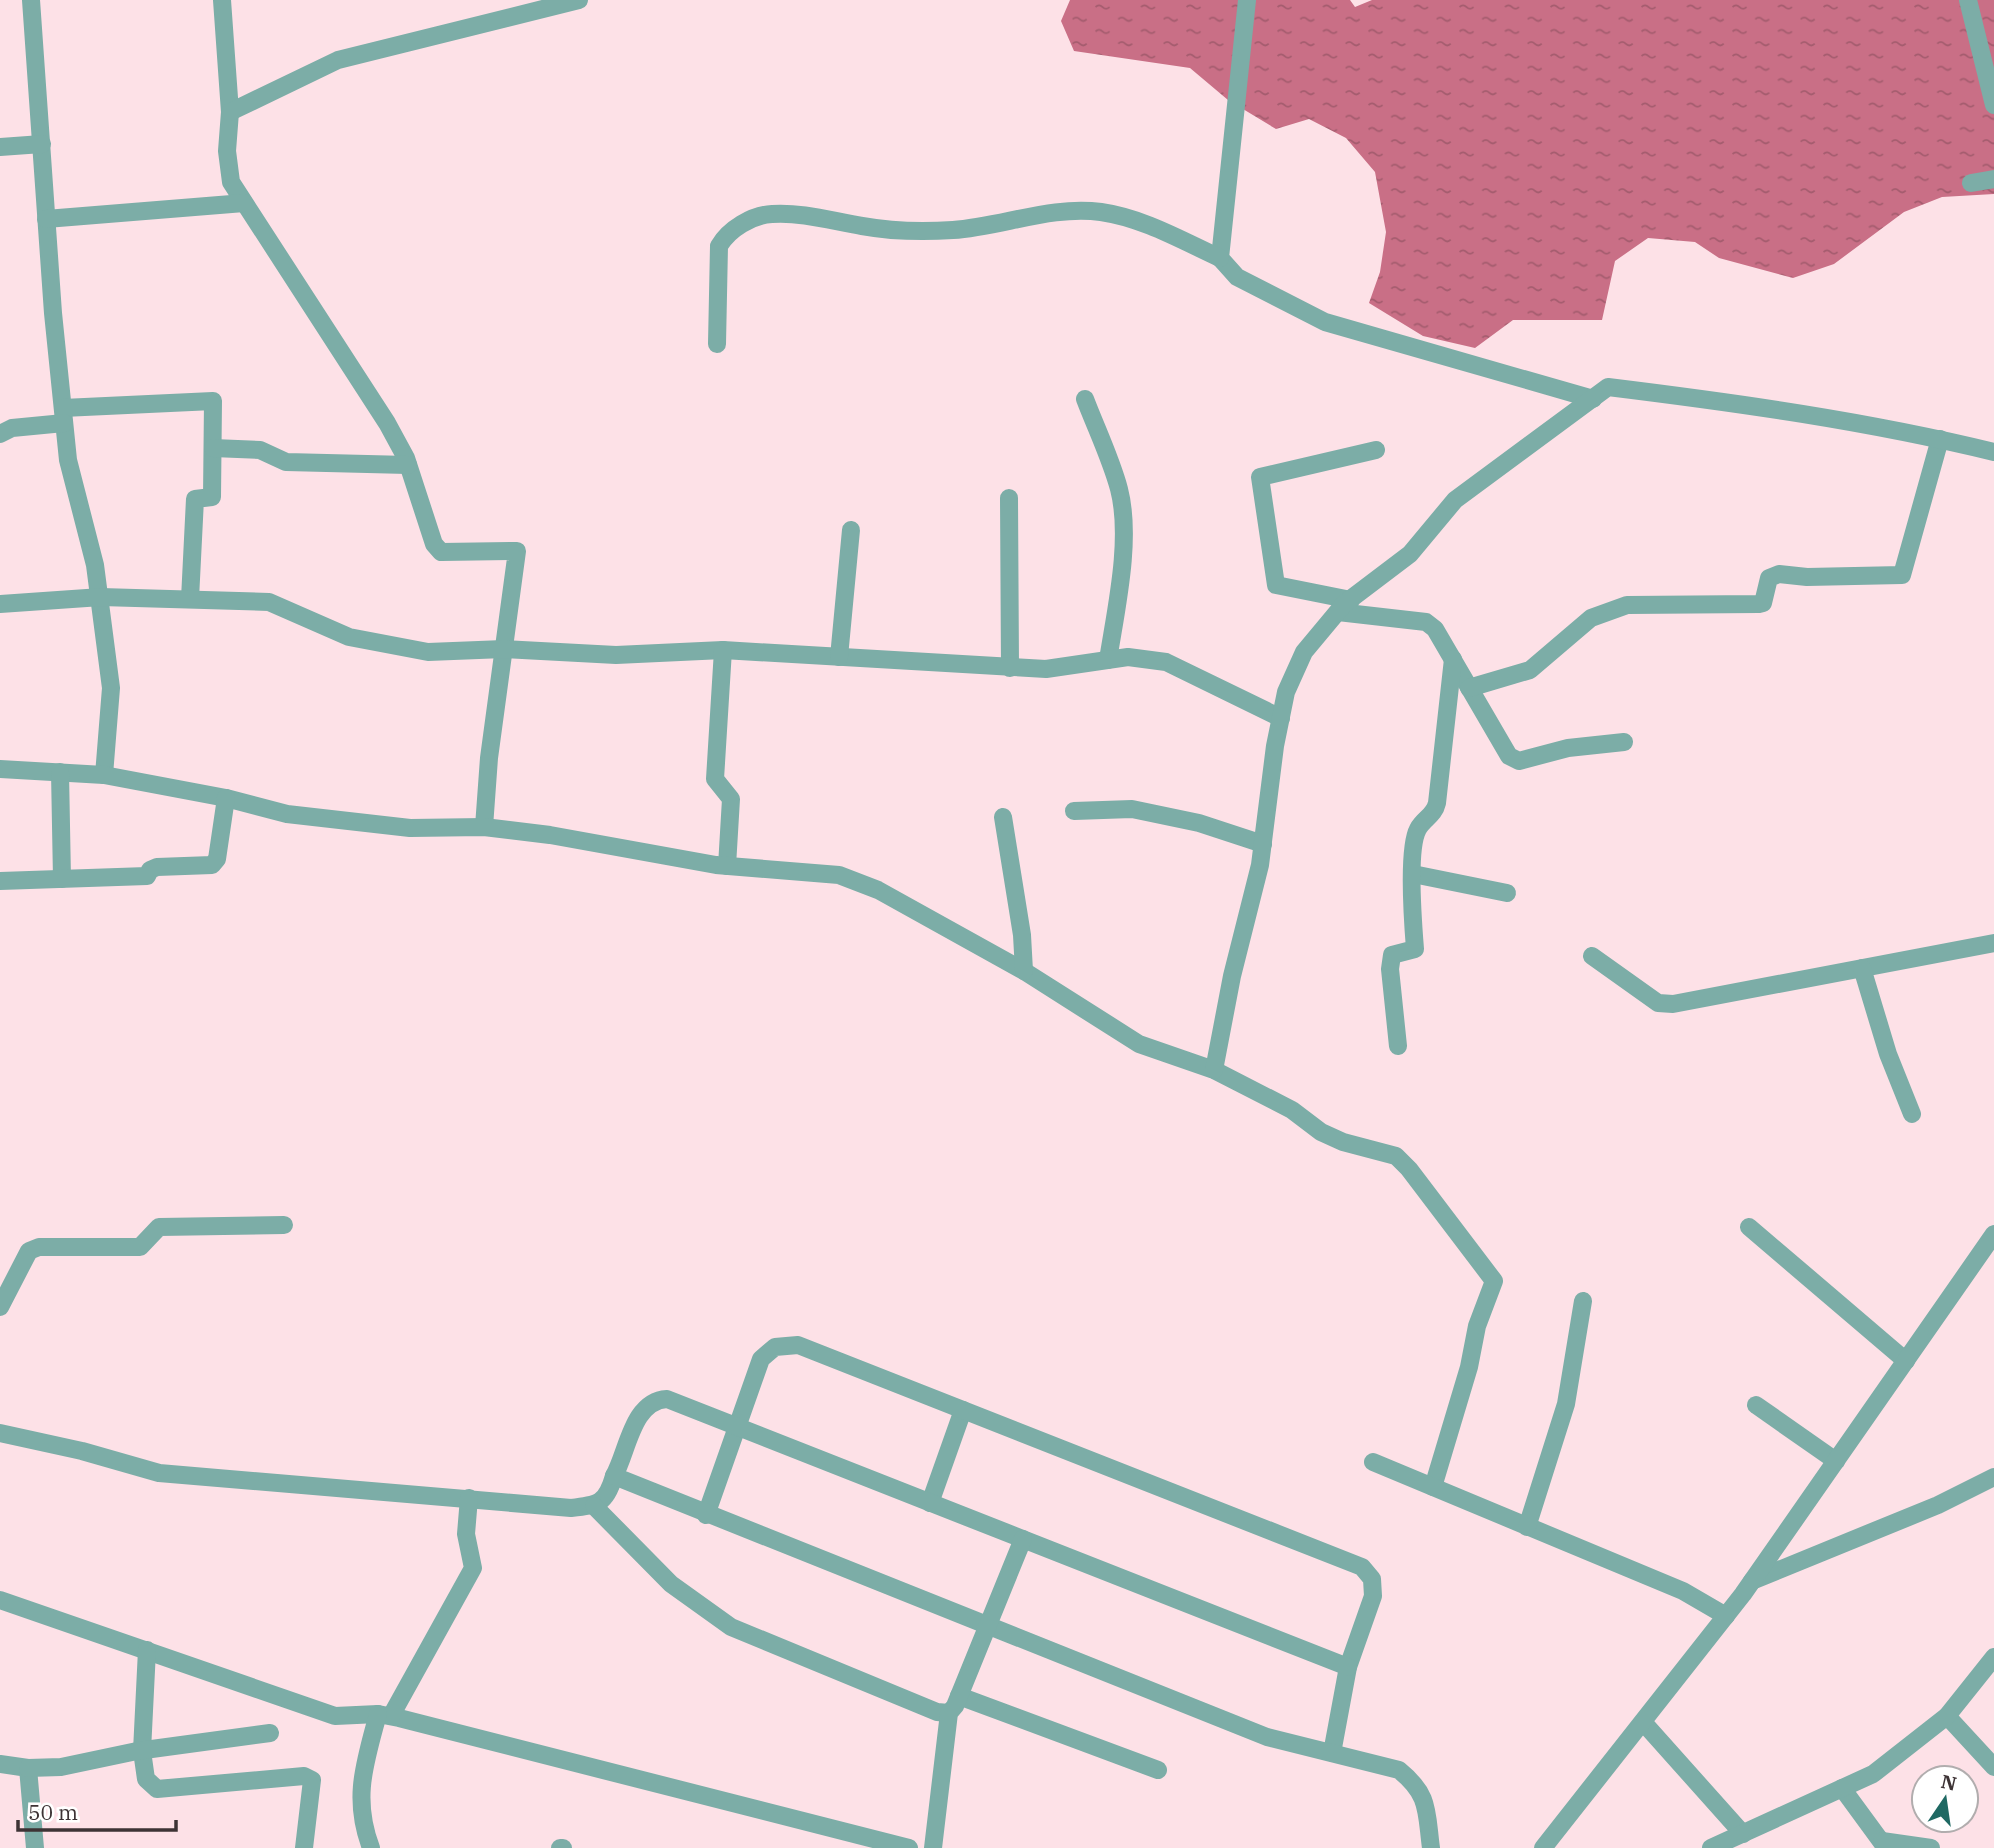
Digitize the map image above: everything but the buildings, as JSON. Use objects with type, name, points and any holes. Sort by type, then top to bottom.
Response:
[{"type":"street","points":[[31,0],[46,219],[68,460],[101,597],[111,688],[104,775]]},
{"type":"street","points":[[222,0],[230,112],[227,151],[231,182],[387,423],[408,465],[434,544],[442,552],[517,551],[484,827]]},
{"type":"street","points":[[504,0],[508,18]]},
{"type":"street","points":[[230,112],[338,60],[579,0]]},
{"type":"street","points":[[1220,258],[1247,0]]},
{"type":"street","points":[[1968,0],[1994,105]]},
{"type":"street","points":[[0,147],[42,144]]},
{"type":"street","points":[[1971,183],[1994,179]]},
{"type":"street","points":[[46,219],[244,203]]},
{"type":"street","points":[[717,344],[719,246],[725,235],[739,226],[770,214],[821,217],[865,226],[953,230],[1072,211],[1099,212],[1151,225],[1220,258],[1237,277],[1325,321],[1593,399]]},
{"type":"street","points":[[1214,1070],[1263,844],[1286,692],[1304,652],[1344,606],[1410,554],[1455,500],[1608,387],[1757,405],[1940,439],[1994,452]]},
{"type":"street","points":[[1085,399],[1119,491],[1123,527],[1118,600],[1108,660]]},
{"type":"street","points":[[0,434],[12,428],[64,416],[214,401],[212,497],[195,499],[190,599]]},
{"type":"street","points":[[1469,688],[1530,670],[1591,618],[1627,606],[1759,604],[1763,603],[1769,578],[1779,574],[1807,577],[1902,575],[1940,439]]},
{"type":"street","points":[[213,448],[260,450],[286,461],[408,465]]},
{"type":"street","points":[[1376,450],[1260,477],[1276,585],[1344,606],[1426,622],[1435,629],[1509,756],[1519,761],[1568,748],[1624,741]]},
{"type":"street","points":[[1009,498],[1010,668]]},
{"type":"street","points":[[839,657],[850,530]]},
{"type":"street","points":[[0,604],[101,597],[268,602],[349,637],[428,652],[504,649],[616,655],[723,650],[1046,670],[1128,657],[1166,662],[1281,718]]},
{"type":"street","points":[[723,650],[715,779],[731,799],[727,866]]},
{"type":"street","points":[[1398,1046],[1390,969],[1392,955],[1415,949],[1413,874],[1418,830],[1434,812],[1437,803],[1453,659]]},
{"type":"street","points":[[0,769],[104,775],[226,798],[287,814],[410,828],[484,827],[550,835],[727,866],[839,875],[878,890],[1024,971],[1139,1044],[1214,1070],[1292,1110],[1321,1132],[1343,1142],[1396,1156],[1430,1194],[1448,1224],[1494,1281],[1477,1326],[1469,1367],[1433,1487]]},
{"type":"street","points":[[60,772],[62,879]]},
{"type":"street","points":[[0,881],[147,876],[150,870],[157,867],[215,863],[226,798]]},
{"type":"street","points":[[1074,811],[1132,809],[1199,823],[1263,844]]},
{"type":"street","points":[[1003,817],[1022,935],[1024,971]]},
{"type":"street","points":[[1413,874],[1507,893]]},
{"type":"street","points":[[1592,956],[1658,1003],[1672,1004],[1994,943]]},
{"type":"street","points":[[1862,968],[1888,1054],[1912,1114]]},
{"type":"street","points":[[0,1307],[29,1251],[39,1247],[140,1247],[159,1227],[284,1225]]},
{"type":"street","points":[[1749,1227],[1906,1361]]},
{"type":"street","points":[[1543,1848],[1752,1581],[1994,1234]]},
{"type":"street","points":[[1527,1527],[1566,1404],[1583,1301]]},
{"type":"street","points":[[706,1515],[761,1359],[775,1347],[798,1345],[1362,1567],[1372,1580],[1373,1596],[1348,1667],[1332,1753]]},
{"type":"street","points":[[0,1433],[82,1451],[159,1473],[570,1508],[594,1506],[608,1495],[644,1409],[654,1400],[667,1399],[1348,1667]]},
{"type":"street","points":[[1756,1405],[1836,1461]]},
{"type":"street","points":[[930,1503],[964,1410]]},
{"type":"street","points":[[1373,1462],[1683,1591],[1726,1616]]},
{"type":"street","points":[[614,1476],[1267,1737],[1399,1770],[1417,1784],[1425,1800],[1431,1848]]},
{"type":"street","points":[[1752,1581],[1938,1504],[1994,1477]]},
{"type":"street","points":[[372,1848],[363,1825],[359,1793],[385,1715],[473,1568],[466,1534],[469,1498]]},
{"type":"street","points":[[594,1506],[671,1584],[731,1627],[937,1712],[948,1713]]},
{"type":"street","points":[[933,1848],[948,1713],[959,1696],[989,1627],[1023,1539]]},
{"type":"street","points":[[0,1600],[326,1714],[358,1717],[385,1715],[909,1848]]},
{"type":"street","points":[[147,1650],[142,1751],[146,1779],[157,1789],[304,1776],[312,1780],[304,1848]]},
{"type":"street","points":[[1711,1848],[1873,1774],[1947,1716],[1994,1657]]},
{"type":"street","points":[[959,1696],[1158,1770]]},
{"type":"street","points":[[1947,1716],[1994,1767]]},
{"type":"street","points":[[1643,1722],[1743,1833]]},
{"type":"street","points":[[0,1764],[28,1768],[61,1767],[142,1751],[270,1733]]},
{"type":"street","points":[[28,1768],[36,1848]]},
{"type":"street","points":[[1842,1788],[1884,1844],[1931,1848]]},
{"type":"water","points":[[1070,0],[1350,0],[1355,7],[1372,0],[1994,0],[1994,194],[1942,197],[1904,212],[1834,264],[1793,278],[1719,258],[1695,242],[1648,238],[1615,261],[1602,320],[1513,320],[1475,348],[1423,336],[1369,303],[1380,272],[1386,232],[1375,172],[1346,138],[1309,119],[1276,129],[1228,100],[1190,68],[1074,51],[1061,21]]}]
